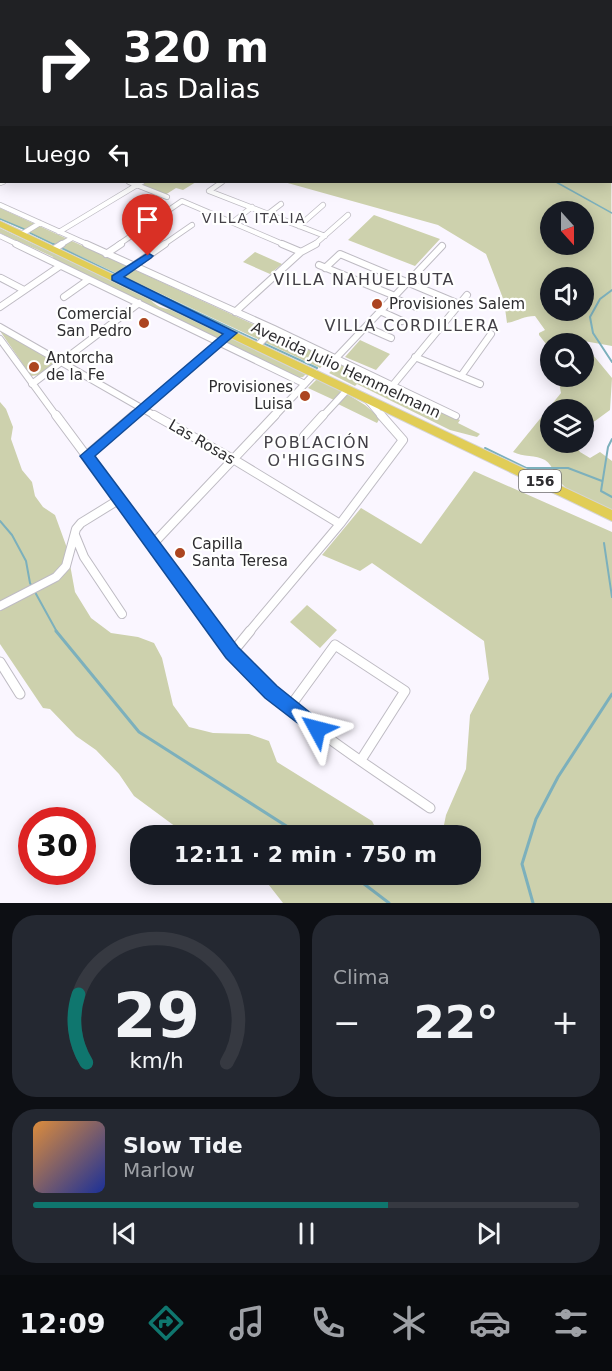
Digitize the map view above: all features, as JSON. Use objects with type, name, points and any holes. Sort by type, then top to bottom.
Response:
[{"type":"highway","name":"Avenida Julio Hemmelmann","points":[[0,224],[612,516]]},
{"type":"street","points":[[59,232],[139,183],[167,197]]},
{"type":"street","points":[[221,183],[209,191],[325,236]]},
{"type":"street","points":[[106,254],[182,201],[301,252]]},
{"type":"street","points":[[268,214],[281,204]]},
{"type":"street","points":[[0,205],[274,329],[456,416]]},
{"type":"street","points":[[299,226],[323,205]]},
{"type":"street","points":[[233,222],[252,207]]},
{"type":"street","points":[[235,312],[301,252],[308,250],[348,215]]},
{"type":"street","points":[[22,234],[40,223]]},
{"type":"street","points":[[116,278],[192,225]]},
{"type":"street","points":[[0,236],[305,384]]},
{"type":"street","points":[[54,249],[72,238]]},
{"type":"street","points":[[336,358],[442,246]]},
{"type":"street","points":[[416,307],[322,267],[340,254],[459,304]]},
{"type":"street","points":[[0,307],[60,266]]},
{"type":"street","points":[[2,278],[24,290]]},
{"type":"street","points":[[64,297],[88,280]]},
{"type":"street","points":[[393,385],[466,295]]},
{"type":"street","points":[[32,384],[139,303]]},
{"type":"street","points":[[380,311],[402,321]]},
{"type":"street","name":"Las Rosas","points":[[0,327],[60,364],[233,459],[340,524]]},
{"type":"street","points":[[366,327],[391,338]]},
{"type":"street","points":[[257,346],[274,329]]},
{"type":"street","points":[[86,456],[231,333]]},
{"type":"street","points":[[461,376],[491,334]]},
{"type":"street","points":[[0,339],[232,652],[289,708],[430,808]]},
{"type":"street","points":[[415,357],[480,384]]},
{"type":"street","points":[[152,545],[315,373]]},
{"type":"street","points":[[304,436],[348,389]]},
{"type":"street","points":[[232,652],[340,524],[403,440],[364,396]]},
{"type":"street","points":[[0,606],[56,576],[66,566],[76,529],[81,523],[120,500]]},
{"type":"street","points":[[75,535],[84,557],[122,614]]},
{"type":"street","points":[[289,708],[335,645],[405,691],[361,760]]},
{"type":"street","points":[[1,665],[21,694]]},
{"type":"green space","points":[[144,183],[194,183],[183,190],[176,188],[165,195],[143,186]]},
{"type":"green space","points":[[288,183],[611,183],[612,346],[594,343],[594,333],[540,333],[540,336],[539,333],[545,330],[535,316],[507,323],[504,301],[486,254],[438,225]]},
{"type":"green space","points":[[0,208],[329,359],[320,368],[0,219]]},
{"type":"green space","points":[[374,215],[440,239],[415,266],[348,240]]},
{"type":"green space","points":[[0,228],[149,298],[160,307],[173,310],[307,373],[297,378],[0,233]]},
{"type":"green space","points":[[255,252],[282,264],[270,274],[243,262]]},
{"type":"green space","points":[[0,331],[55,363],[39,375],[31,376]]},
{"type":"green space","points":[[360,340],[390,354],[376,370],[345,357]]},
{"type":"green space","points":[[594,356],[612,378],[610,410],[594,421],[594,399],[556,399],[561,393],[560,387],[594,387]]},
{"type":"green space","points":[[339,364],[460,420],[458,423],[480,434],[477,437],[450,430],[357,384],[355,386],[329,373]]},
{"type":"green space","points":[[317,379],[343,391],[334,400],[308,388]]},
{"type":"green space","points":[[347,394],[380,418],[377,423],[338,404]]},
{"type":"green space","points":[[0,402],[6,409],[13,427],[11,439],[22,470],[32,482],[35,496],[43,507],[55,515],[67,548],[75,592],[91,618],[111,633],[138,637],[154,643],[162,658],[173,705],[189,727],[213,733],[249,734],[269,741],[277,762],[372,821],[374,825],[173,825],[134,796],[119,774],[96,750],[76,736],[50,709],[43,708],[0,644]]},
{"type":"green space","points":[[540,419],[540,453],[582,453],[590,458],[600,452],[612,461],[612,511],[570,491],[562,484],[545,460],[513,452]]},
{"type":"green space","points":[[474,471],[612,532],[612,903],[283,903],[269,885],[481,885],[481,825],[444,825],[466,769],[470,715],[489,679],[484,641],[372,563],[360,571],[322,555],[361,508],[421,544]]},
{"type":"green space","points":[[307,605],[337,630],[320,648],[290,622]]},
{"type":"waterway","points":[[558,183],[612,213]]},
{"type":"waterway","points":[[0,219],[24,229]]},
{"type":"waterway","points":[[30,233],[55,245],[53,244]]},
{"type":"waterway","points":[[61,248],[115,274]]},
{"type":"waterway","points":[[122,277],[256,340]]},
{"type":"waterway","points":[[612,290],[600,299],[590,317],[593,333],[612,362]]},
{"type":"waterway","points":[[265,344],[317,368]]},
{"type":"waterway","points":[[612,439],[608,447],[601,491],[612,497]]},
{"type":"waterway","points":[[485,448],[526,468],[568,468],[602,481]]},
{"type":"waterway","points":[[0,521],[12,535],[26,561],[30,583],[57,632]]},
{"type":"waterway","points":[[604,543],[612,597]]},
{"type":"waterway","points":[[56,631],[139,732],[285,825]]},
{"type":"waterway","points":[[533,903],[522,864],[536,819],[558,777],[612,694]]},
{"type":"waterway","points":[[365,885],[389,903]]},
{"type":"place","name":"Provisiones Salem","points":[[377,304]]},
{"type":"place","name":"Comercial San Pedro","points":[[144,323]]},
{"type":"place","name":"Antorcha de la Fe","points":[[34,367]]},
{"type":"place","name":"Provisiones Luisa","points":[[305,396]]},
{"type":"place","name":"Capilla Santa Teresa","points":[[180,553]]},
{"type":"district","name":"VILLA ITALIA","points":[[254,218]]},
{"type":"district","name":"VILLA NAHUELBUTA","points":[[364,279]]},
{"type":"district","name":"VILLA CORDILLERA","points":[[412,325]]},
{"type":"district","name":"POBLACIÓN O'HIGGINS","points":[[317,451]]},
{"type":"route","points":[[148,256],[116,278],[231,333],[86,456],[232,652],[271,692],[317,729]]}]
